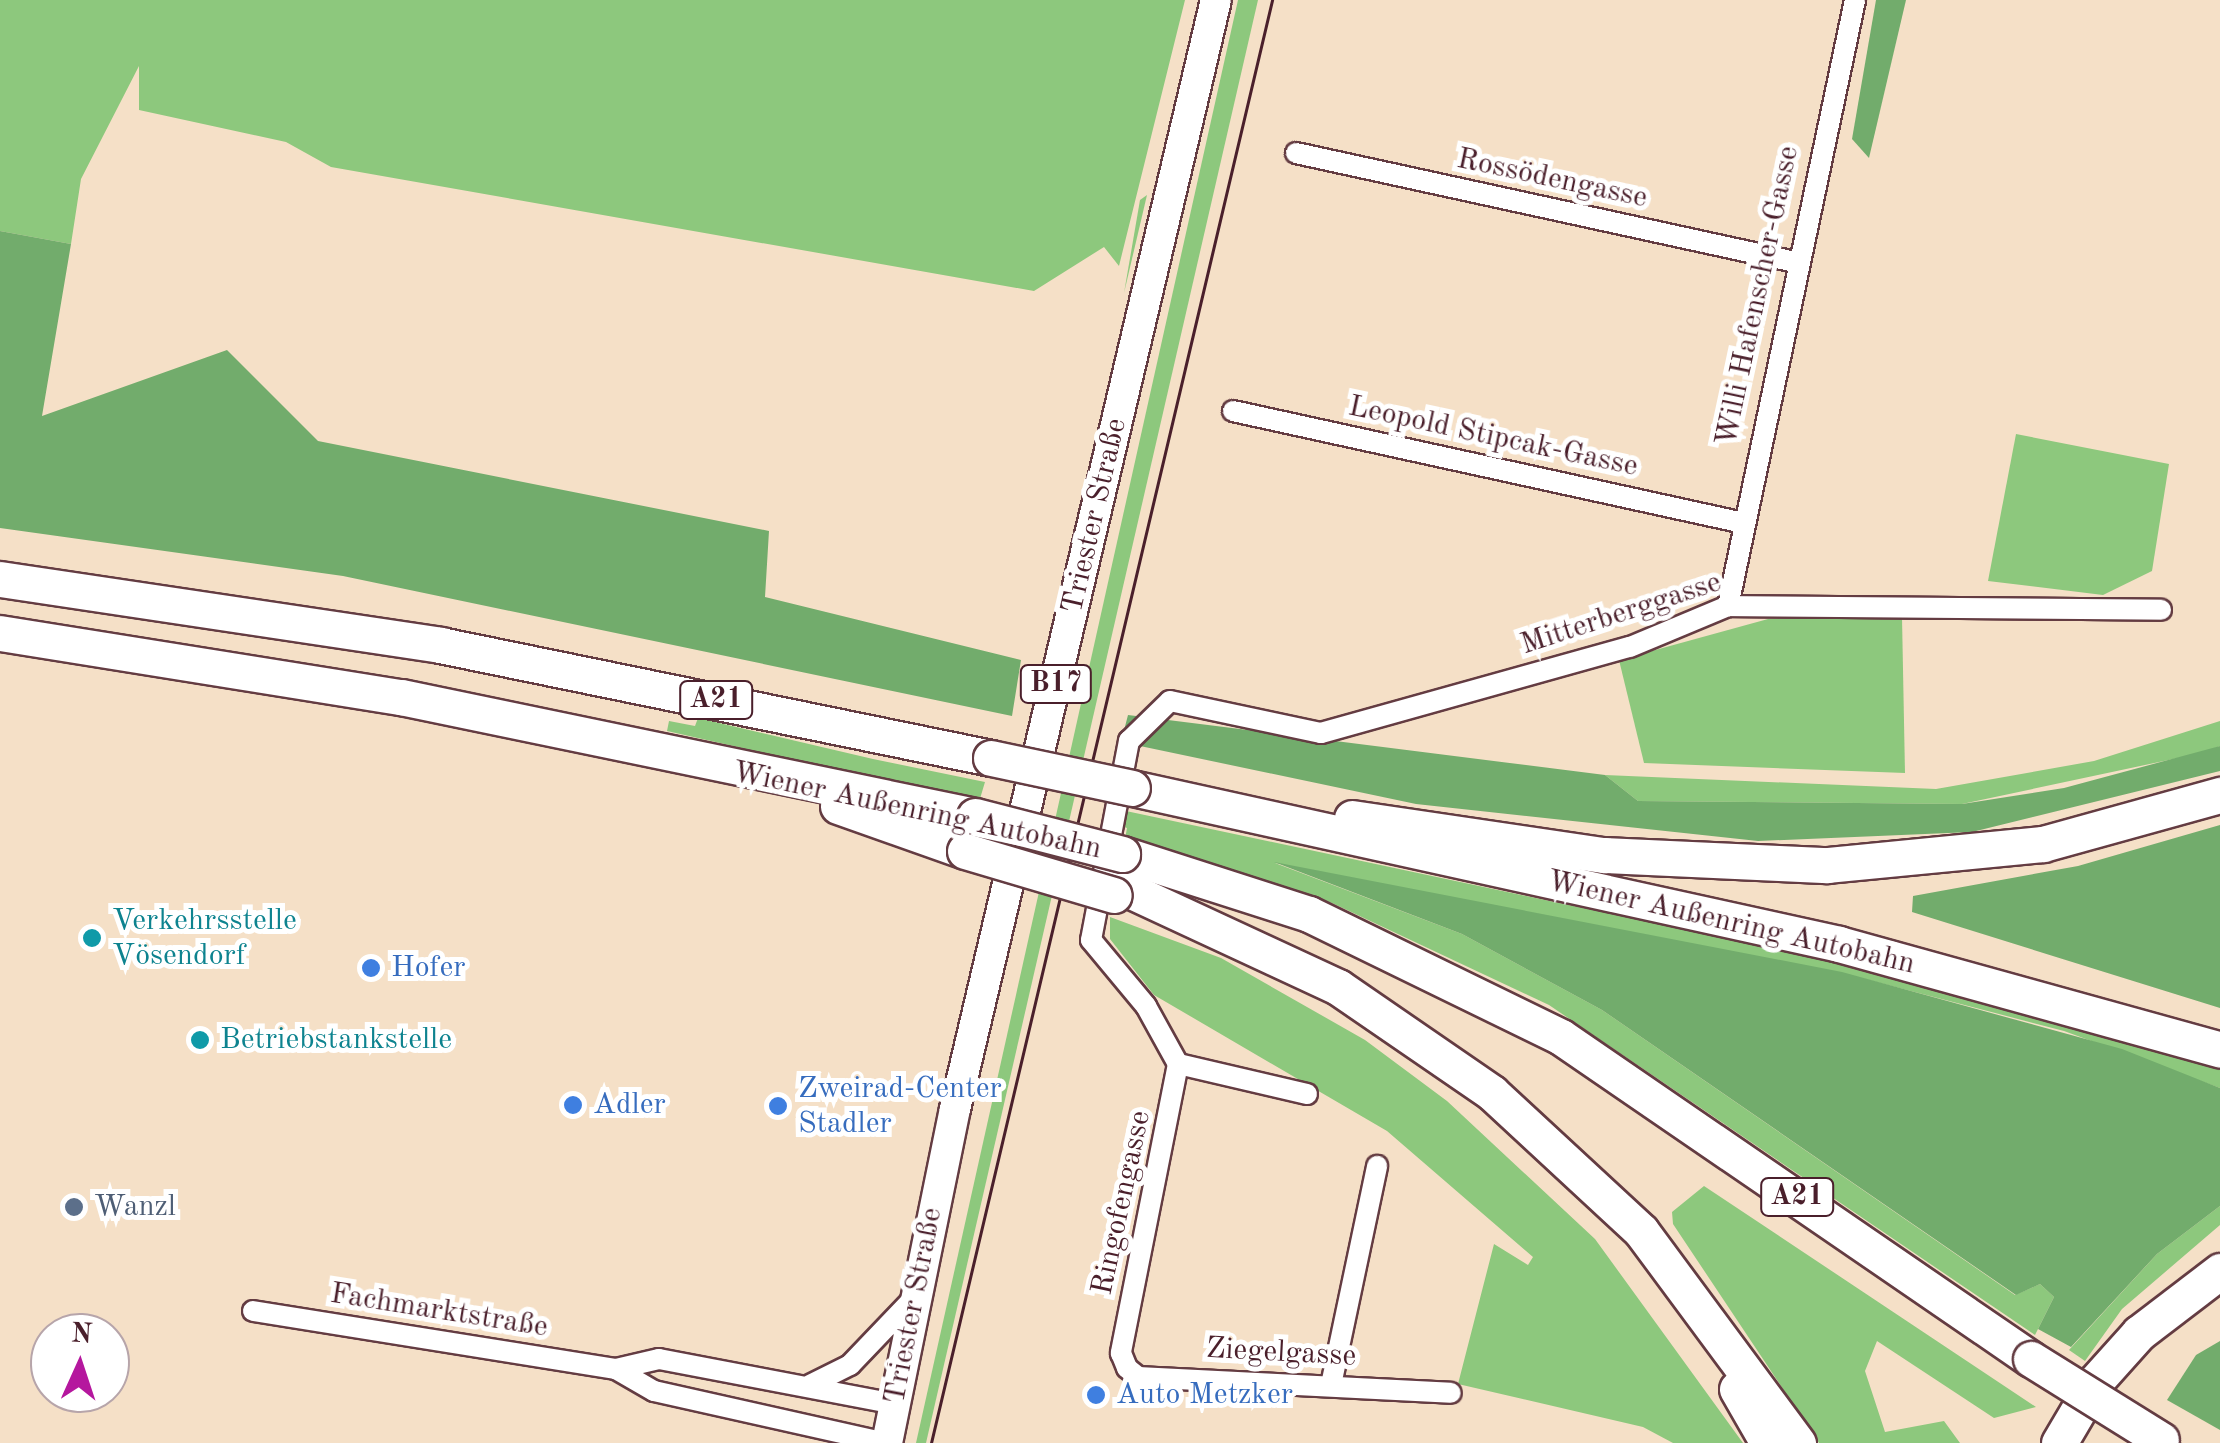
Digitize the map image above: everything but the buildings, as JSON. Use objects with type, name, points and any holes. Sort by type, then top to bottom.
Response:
[{"type":"highway","name":"Wiener Außenring Autobahn","points":[[0,580],[440,644],[991,758],[1838,944],[2220,1050]]},
{"type":"highway","name":"Wiener Außenring Autobahn","points":[[0,632],[401,697],[721,770],[970,836]]},
{"type":"highway","points":[[721,770],[838,806],[970,836],[1117,878],[1338,987],[1492,1093],[1641,1231],[1798,1443]]},
{"type":"highway","points":[[1132,788],[1565,850],[1778,866],[1985,854],[2220,795]]},
{"type":"highway","name":"Wiener Außenring Autobahn","points":[[1117,878],[1309,914],[1546,1028],[2031,1359],[2163,1442]]},
{"type":"highway","points":[[1117,878],[1308,980],[1511,1125],[1630,1242],[1768,1443]]},
{"type":"highway","points":[[2059,1443],[2094,1382],[2164,1316],[2220,1271]]},
{"type":"highway","points":[[2081,1443],[2164,1316]]},
{"type":"main road","name":"Triester Straße","points":[[887,1443],[914,1298],[1216,0]]},
{"type":"street","name":"Willi Hafenscher-Gasse","points":[[1728,606],[1739,522],[1855,0]]},
{"type":"street","name":"Rossödengasse","points":[[1296,154],[1795,262]]},
{"type":"street","name":"Leopold Stipcak-Gasse","points":[[1234,411],[1739,522]]},
{"type":"street","name":"Mitterberggasse","points":[[1178,1064],[1088,929],[1129,741],[1170,701],[1335,730],[1630,648],[1728,606],[2161,610]]},
{"type":"street","points":[[1178,1064],[1307,1094]]},
{"type":"street","name":"Ringofengasse","points":[[1121,1353],[1178,1064]]},
{"type":"street","points":[[1331,1385],[1377,1166]]},
{"type":"street","points":[[807,1386],[850,1365],[914,1298]]},
{"type":"street","name":"Fachmarktstraße","points":[[253,1311],[616,1369],[654,1392],[887,1443]]},
{"type":"street","name":"Ziegelgasse","points":[[1121,1353],[1138,1376],[1452,1393]]},
{"type":"street","name":"Fachmarktstraße","points":[[616,1369],[658,1359],[894,1404]]},
{"type":"green space","points":[[0,0],[1185,0],[1119,266],[1104,247],[1034,291],[331,167],[286,142],[139,110],[139,66],[81,179],[71,244],[0,231]]},
{"type":"green space","points":[[1238,0],[1258,0],[926,1443],[916,1443]]},
{"type":"green space","points":[[1876,0],[1906,0],[1869,158],[1852,139]]},
{"type":"green space","points":[[1147,195],[1124,293],[1140,200]]},
{"type":"green space","points":[[0,231],[71,244],[42,416],[227,350],[318,441],[769,531],[765,597],[1021,660],[1012,716],[343,576],[0,528]]},
{"type":"green space","points":[[2016,434],[2169,464],[2152,571],[2103,595],[1988,581]]},
{"type":"green space","points":[[1902,617],[1905,773],[1644,763],[1619,660],[1768,619]]},
{"type":"green space","points":[[1128,715],[1605,775],[1638,801],[1962,804],[2064,788],[2220,746],[2220,771],[1972,832],[1758,841],[1416,804],[1121,742]]},
{"type":"green space","points":[[698,718],[985,782],[979,802],[667,731],[669,721],[695,726]]},
{"type":"green space","points":[[2220,721],[2220,746],[2206,752],[1962,804],[1638,801],[1605,775],[1936,789],[2094,761]]},
{"type":"green space","points":[[1126,811],[1880,971],[2220,1066],[2220,1088],[2064,1031],[1842,973],[1275,863],[1462,934],[1602,1010],[2015,1295],[2040,1284],[2054,1297],[2035,1335],[1549,1005],[1332,903],[1125,839],[1127,828],[1117,825]]},
{"type":"green space","points":[[2220,825],[2220,1008],[1912,912],[1913,896],[2078,866]]},
{"type":"green space","points":[[1274,862],[1842,972],[2122,1049],[2220,1088],[2220,1206],[2157,1254],[2071,1347],[2038,1329],[2054,1297],[2040,1284],[2016,1295],[1602,1010],[1462,934]]},
{"type":"green space","points":[[1110,917],[1221,958],[1365,1040],[1447,1101],[1595,1239],[1743,1443],[1673,1443],[1643,1427],[1458,1384],[1494,1244],[1528,1265],[1533,1257],[1387,1131],[1154,995],[1110,939]]},
{"type":"green space","points":[[1704,1186],[2036,1407],[1994,1418],[1877,1341],[1865,1371],[1885,1432],[1944,1421],[1960,1443],[1819,1443],[1673,1224],[1672,1212]]},
{"type":"green space","points":[[2220,1206],[2220,1225],[2122,1309],[2085,1361],[2069,1350],[2157,1254]]},
{"type":"green space","points":[[2220,1341],[2220,1430],[2167,1400],[2196,1355]]},
{"type":"tram line","points":[[931,1443],[1272,0]]},
{"type":"place","name":"Verkehrsstelle Vösendorf","points":[[92,938]]},
{"type":"place","name":"Hofer","points":[[371,968]]},
{"type":"place","name":"Betriebstankstelle","points":[[200,1040]]},
{"type":"place","name":"Adler","points":[[573,1105]]},
{"type":"place","name":"Zweirad-Center Stadler","points":[[778,1106]]},
{"type":"place","name":"Wanzl","points":[[74,1207]]},
{"type":"place","name":"Auto Metzker","points":[[1096,1395]]}]
